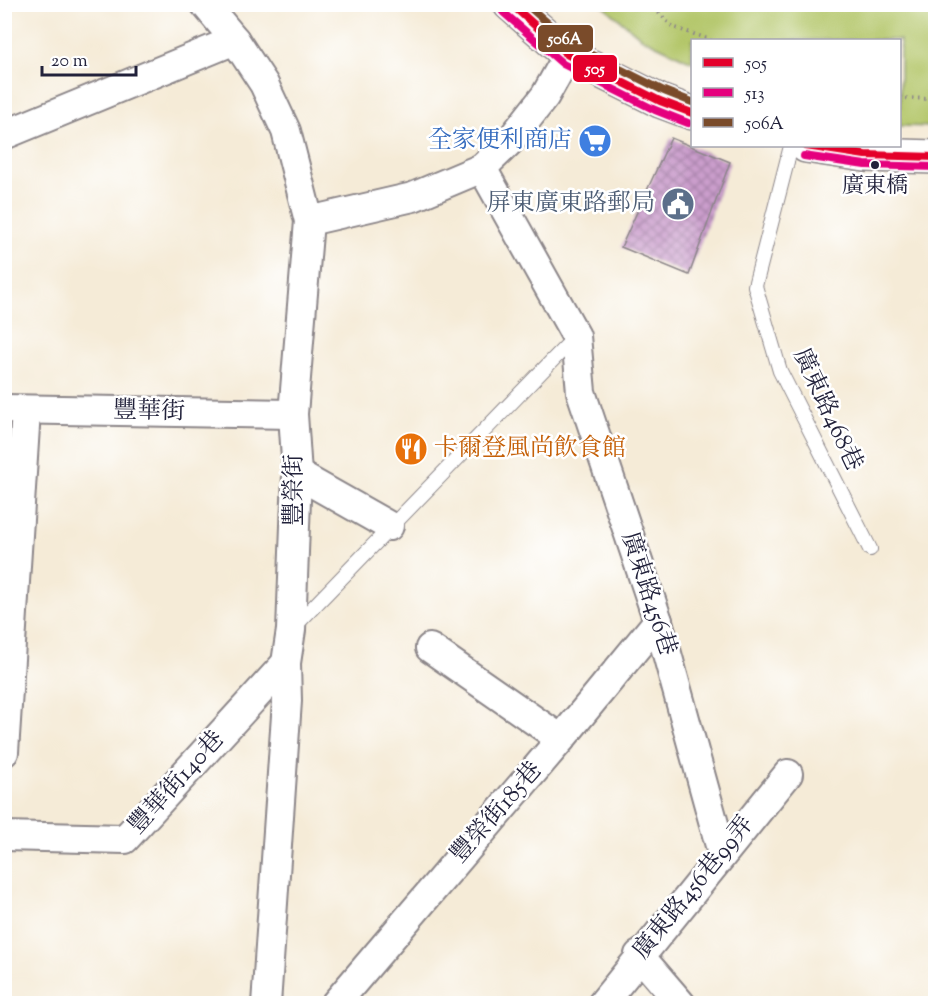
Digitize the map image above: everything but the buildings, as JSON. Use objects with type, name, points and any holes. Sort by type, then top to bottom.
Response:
[{"type":"street","name":"豐榮街","points":[[205,4],[235,40],[264,84],[286,131],[309,221],[293,414],[297,474],[291,630],[286,663],[287,701],[266,1004]]},
{"type":"street","points":[[510,4],[568,55],[660,101],[691,112]]},
{"type":"street","points":[[4,135],[235,40]]},
{"type":"street","points":[[309,221],[413,197],[482,168],[509,142],[545,96],[568,55]]},
{"type":"street","points":[[813,147],[865,155],[936,157]]},
{"type":"street","name":"廣東路456巷","points":[[482,168],[576,336],[581,392],[658,621],[722,853]]},
{"type":"street","points":[[4,752],[15,410]]},
{"type":"street","name":"豐華街","points":[[15,410],[293,414]]},
{"type":"street","points":[[297,474],[389,526]]},
{"type":"street","name":"豐榮街185巷","points":[[334,1004],[561,739],[658,621]]},
{"type":"street","points":[[430,648],[561,739]]},
{"type":"street","name":"豐華街140巷","points":[[4,836],[125,839],[286,663]]},
{"type":"street","name":"廣東路456巷99弄","points":[[602,1004],[639,955],[788,774]]},
{"type":"street","points":[[639,955],[681,1004]]},
{"type":"lane","name":"廣東路468巷","points":[[791,147],[755,286],[780,371],[870,549]]},
{"type":"lane","points":[[291,630],[389,526],[576,336]]},
{"type":"path","points":[[650,4],[673,27],[708,39]]},
{"type":"path","points":[[901,98],[936,99]]},
{"type":"green space","points":[[602,5],[935,5],[935,127],[901,126],[901,39],[691,39],[691,62],[642,38]]},
{"type":"transit line","name":"505","points":[[511,4],[568,55],[660,101],[691,113]]},
{"type":"transit line","name":"506A","points":[[526,4],[574,46],[664,91],[691,102]]},
{"type":"transit line","name":"513","points":[[503,12],[563,64],[655,110],[688,123]]},
{"type":"transit line","name":"505","points":[[813,147],[865,155],[936,157]]},
{"type":"transit line","name":"513","points":[[804,156],[865,165],[936,167]]},
{"type":"place","name":"全家便利商店","points":[[595,141]]},
{"type":"place","name":"廣東橋","points":[[875,165]]},
{"type":"place","name":"屏東廣東路郵局","points":[[678,204]]},
{"type":"place","name":"卡爾登風尚飲食館","points":[[411,449]]}]
